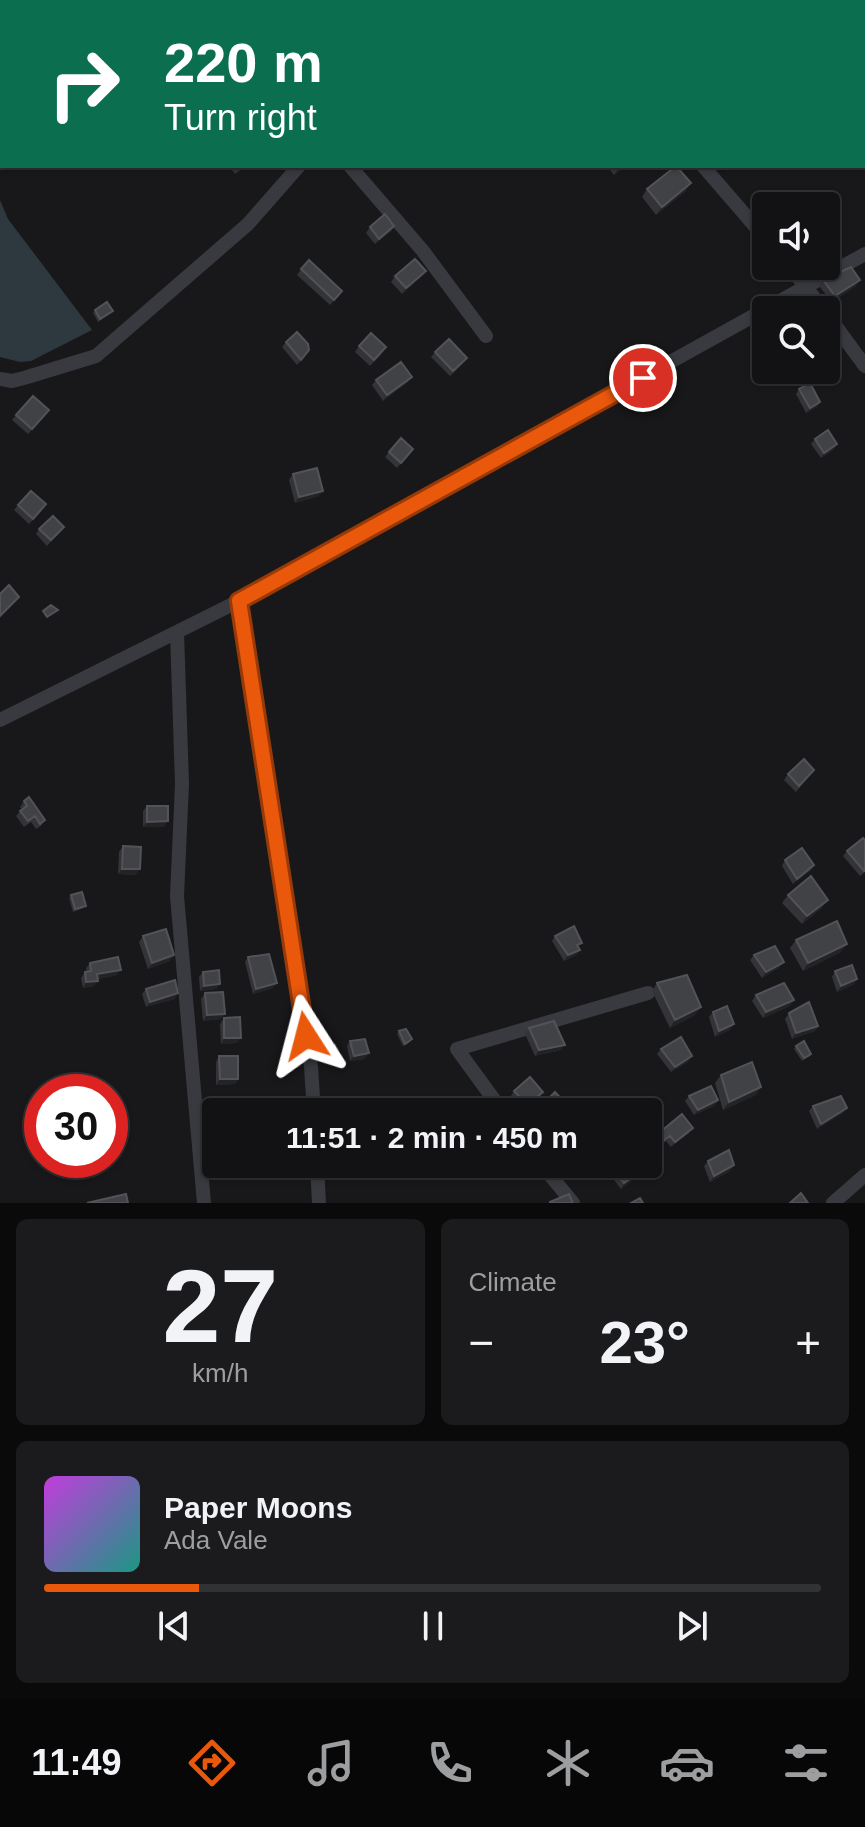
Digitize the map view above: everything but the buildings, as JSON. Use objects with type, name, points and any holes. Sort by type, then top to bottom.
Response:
[{"type":"street","points":[[6,380],[96,356],[248,224],[297,168]]},
{"type":"street","points":[[352,168],[423,251],[486,336]]},
{"type":"street","points":[[705,168],[752,223]]},
{"type":"street","points":[[0,720],[239,601],[865,254]]},
{"type":"street","points":[[801,280],[814,296]]},
{"type":"street","points":[[840,332],[865,366]]},
{"type":"street","points":[[239,601],[311,1067],[313,1098]]},
{"type":"street","points":[[177,632],[182,784],[177,896],[204,1203]]},
{"type":"street","points":[[493,1098],[457,1049],[648,993]]},
{"type":"street","points":[[833,1203],[865,1175]]},
{"type":"street","points":[[318,1178],[319,1203]]},
{"type":"street","points":[[552,1178],[573,1203]]},
{"type":"shaded area","points":[[0,200],[8,219],[92,330],[31,361],[0,357]]},
{"type":"route","points":[[306,1036],[239,601],[643,378]]}]
